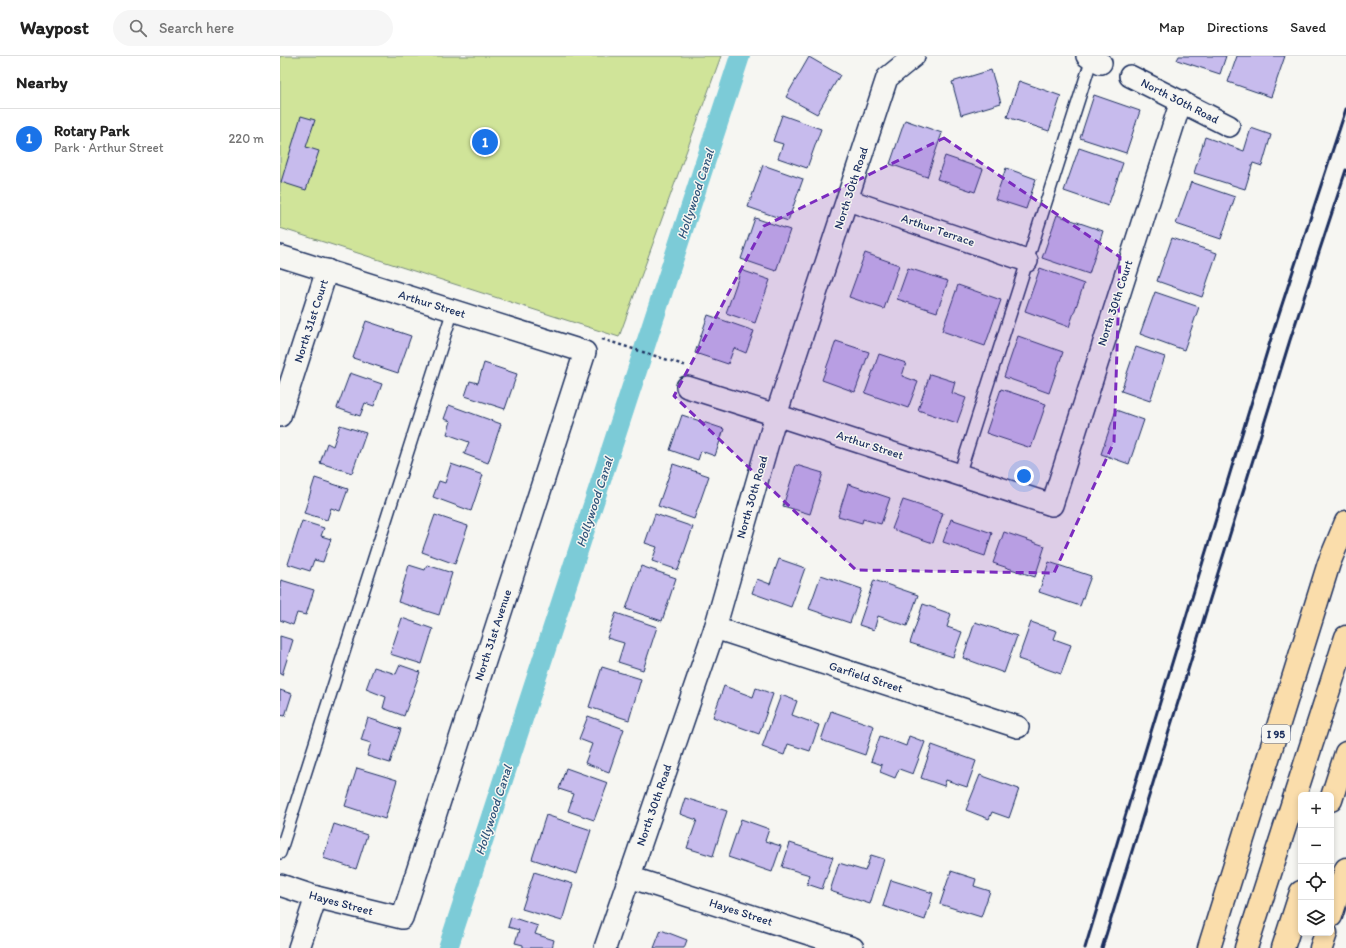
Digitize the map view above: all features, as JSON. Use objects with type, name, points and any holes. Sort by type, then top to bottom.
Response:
[{"type":"highway","name":"I 95","points":[[1209,948],[1330,563],[1346,522]]},
{"type":"highway","points":[[1246,948],[1346,637]]},
{"type":"highway","points":[[1334,792],[1346,753]]},
{"type":"highway","points":[[1334,907],[1346,869]]},
{"type":"highway","points":[[1283,948],[1298,900]]},
{"type":"highway","points":[[1321,948],[1325,936]]},
{"type":"street","name":"North 30th Road","points":[[606,948],[715,628],[776,415],[888,78],[914,56]]},
{"type":"street","name":"North 30th Road","points":[[1130,76],[1229,126]]},
{"type":"street","name":"North 30th Court","points":[[1052,505],[1181,101]]},
{"type":"street","name":"Arthur Terrace","points":[[848,200],[1027,261]]},
{"type":"street","name":"Arthur Street","points":[[280,256],[584,352]]},
{"type":"street","name":"North 31st Court","points":[[280,416],[327,270]]},
{"type":"street","name":"North 31st Avenue","points":[[402,918],[584,352]]},
{"type":"street","name":"Arthur Street","points":[[687,387],[1052,505]]},
{"type":"street","name":"Garfield Street","points":[[715,628],[1018,727]]},
{"type":"street","name":"Hayes Street","points":[[630,877],[853,948]]},
{"type":"street","name":"Hayes Street","points":[[280,885],[316,897],[402,918]]},
{"type":"street","points":[[300,948],[316,897]]},
{"type":"lane","points":[[959,475],[1093,59]]},
{"type":"lane","points":[[280,852],[453,310]]},
{"type":"path","points":[[609,342],[668,360]]},
{"type":"highlighted area","points":[[944,138],[1120,257],[1114,442],[1054,573],[856,570],[674,396],[764,226]]},
{"type":"green space","points":[[280,56],[721,56],[619,337],[280,228]]},
{"type":"building","points":[[1179,56],[1226,56],[1220,74],[1177,60]]},
{"type":"building","points":[[1237,56],[1285,56],[1271,97],[1228,82]]},
{"type":"building","points":[[809,57],[840,75],[817,114],[786,97]]},
{"type":"building","points":[[991,70],[1001,103],[961,115],[952,82]]},
{"type":"building","points":[[1019,81],[1061,96],[1049,131],[1007,117]]},
{"type":"building","points":[[1094,95],[1140,111],[1126,153],[1080,138]]},
{"type":"building","points":[[782,115],[821,129],[807,168],[778,158],[783,144],[773,141]]},
{"type":"building","points":[[301,116],[315,120],[306,147],[319,151],[306,190],[281,182]]},
{"type":"building","points":[[905,120],[942,133],[927,177],[890,164]]},
{"type":"building","points":[[1251,128],[1271,135],[1262,166],[1253,163],[1245,189],[1194,173],[1205,137],[1244,151]]},
{"type":"building","points":[[1079,148],[1123,163],[1108,206],[1064,191]]},
{"type":"building","points":[[945,156],[983,169],[975,192],[937,179]]},
{"type":"building","points":[[763,165],[803,179],[788,221],[748,207]]},
{"type":"building","points":[[1006,168],[1036,179],[1026,209],[995,199]]},
{"type":"building","points":[[1191,182],[1235,197],[1221,239],[1176,224]]},
{"type":"building","points":[[1057,215],[1103,231],[1089,274],[1042,258]]},
{"type":"building","points":[[755,218],[790,230],[776,271],[741,259]]},
{"type":"building","points":[[1172,238],[1217,253],[1202,297],[1157,281]]},
{"type":"building","points":[[865,253],[899,265],[884,309],[849,297]]},
{"type":"building","points":[[908,268],[948,281],[937,312],[897,299]]},
{"type":"building","points":[[1040,268],[1084,284],[1069,327],[1025,311]]},
{"type":"building","points":[[741,270],[770,280],[755,323],[726,313]]},
{"type":"building","points":[[958,285],[1001,300],[985,346],[942,331]]},
{"type":"building","points":[[1155,292],[1199,307],[1184,350],[1140,334]]},
{"type":"building","points":[[708,315],[754,331],[746,353],[734,348],[728,364],[695,353]]},
{"type":"building","points":[[366,321],[411,336],[398,373],[353,358]]},
{"type":"building","points":[[1018,336],[1063,352],[1049,393],[1004,377]]},
{"type":"building","points":[[836,341],[869,352],[855,392],[822,380]]},
{"type":"building","points":[[1136,347],[1165,357],[1150,401],[1121,391]]},
{"type":"building","points":[[879,354],[906,363],[902,376],[918,382],[908,408],[865,393]]},
{"type":"building","points":[[484,363],[517,374],[505,409],[465,396],[470,381],[478,383]]},
{"type":"building","points":[[350,373],[382,384],[374,406],[365,403],[360,416],[337,408]]},
{"type":"building","points":[[930,374],[955,382],[952,393],[966,398],[957,423],[918,410]]},
{"type":"building","points":[[1001,389],[1046,404],[1031,448],[986,433]]},
{"type":"building","points":[[449,405],[501,424],[488,463],[464,454],[469,442],[447,434],[451,421],[444,419]]},
{"type":"building","points":[[1116,410],[1144,420],[1129,464],[1101,454]]},
{"type":"building","points":[[682,415],[724,429],[715,456],[701,451],[698,460],[670,450]]},
{"type":"building","points":[[340,425],[366,433],[352,473],[320,463],[327,443],[333,446]]},
{"type":"building","points":[[451,464],[483,475],[471,511],[433,497],[439,481],[445,483]]},
{"type":"building","points":[[673,464],[709,476],[694,519],[658,506]]},
{"type":"building","points":[[796,465],[823,473],[810,514],[783,506]]},
{"type":"building","points":[[315,478],[348,489],[340,511],[331,508],[327,520],[304,513]]},
{"type":"building","points":[[848,484],[890,498],[881,524],[863,519],[862,523],[838,516]]},
{"type":"building","points":[[903,500],[943,513],[933,543],[892,529]]},
{"type":"building","points":[[655,514],[693,527],[678,570],[652,561],[657,547],[645,543]]},
{"type":"building","points":[[435,515],[468,526],[455,564],[422,552]]},
{"type":"building","points":[[951,519],[992,533],[985,556],[943,542]]},
{"type":"building","points":[[302,521],[324,528],[321,536],[331,539],[323,562],[314,560],[310,571],[288,564]]},
{"type":"building","points":[[1004,532],[1045,546],[1035,577],[993,563]]},
{"type":"building","points":[[779,559],[805,568],[791,607],[752,593],[757,579],[770,584]]},
{"type":"building","points":[[1049,562],[1091,576],[1080,606],[1039,592]]},
{"type":"building","points":[[409,565],[425,570],[427,565],[452,573],[439,615],[398,602]]},
{"type":"building","points":[[641,566],[676,578],[662,621],[626,609]]},
{"type":"building","points":[[821,575],[862,589],[850,623],[809,609]]},
{"type":"building","points":[[281,580],[314,590],[306,615],[297,613],[293,625],[280,620]]},
{"type":"building","points":[[874,580],[918,595],[907,626],[878,616],[874,630],[859,625]]},
{"type":"building","points":[[923,604],[951,614],[947,627],[962,632],[953,657],[910,643]]},
{"type":"building","points":[[616,613],[657,627],[643,670],[618,662],[624,643],[607,638]]},
{"type":"building","points":[[402,618],[433,629],[422,664],[390,654]]},
{"type":"building","points":[[975,622],[1017,636],[1004,673],[963,658]]},
{"type":"building","points":[[1031,622],[1057,631],[1054,639],[1071,645],[1061,674],[1018,659]]},
{"type":"building","points":[[280,636],[293,640],[282,675],[280,674]]},
{"type":"building","points":[[400,665],[420,672],[404,716],[383,708],[386,697],[366,689],[374,667],[396,674]]},
{"type":"building","points":[[602,667],[641,679],[629,720],[589,707]]},
{"type":"building","points":[[724,686],[753,697],[756,688],[773,694],[759,734],[713,717]]},
{"type":"building","points":[[280,690],[292,694],[285,716],[280,715]]},
{"type":"building","points":[[781,695],[797,701],[792,715],[819,725],[810,751],[788,744],[784,755],[762,747]]},
{"type":"building","points":[[831,711],[874,726],[865,755],[821,740]]},
{"type":"building","points":[[588,716],[624,729],[609,772],[585,763],[592,744],[579,739]]},
{"type":"building","points":[[368,718],[401,729],[390,763],[367,756],[371,743],[361,740]]},
{"type":"building","points":[[880,736],[906,746],[909,736],[925,742],[913,774],[899,769],[895,778],[880,772],[882,765],[871,761]]},
{"type":"building","points":[[932,745],[976,761],[967,787],[946,780],[944,786],[921,778]]},
{"type":"building","points":[[357,768],[397,780],[385,819],[345,806]]},
{"type":"building","points":[[566,768],[608,783],[594,820],[568,811],[574,794],[559,789]]},
{"type":"building","points":[[980,775],[1019,789],[1009,818],[992,812],[989,819],[966,810]]},
{"type":"building","points":[[685,798],[727,811],[713,856],[687,848],[697,820],[680,814]]},
{"type":"building","points":[[546,815],[591,830],[577,874],[532,859]]},
{"type":"building","points":[[741,819],[769,829],[765,841],[781,846],[772,872],[728,857]]},
{"type":"building","points":[[334,824],[367,835],[356,869],[323,858]]},
{"type":"building","points":[[790,843],[833,857],[822,889],[807,884],[810,875],[782,867]]},
{"type":"building","points":[[871,855],[884,859],[870,904],[830,891],[839,863],[865,871]]},
{"type":"building","points":[[951,871],[976,879],[974,886],[990,891],[981,917],[940,904]]},
{"type":"building","points":[[534,872],[573,884],[562,921],[522,909]]},
{"type":"building","points":[[891,880],[933,893],[925,920],[883,906]]},
{"type":"building","points":[[511,917],[538,926],[535,934],[554,940],[552,948],[523,948],[523,945],[515,943],[519,930],[508,927]]},
{"type":"building","points":[[661,930],[687,940],[684,948],[654,948]]},
{"type":"waterway","name":"Hollywood Canal","points":[[448,948],[740,56]]},
{"type":"railway","points":[[1085,948],[1273,332],[1346,109]]},
{"type":"railway","points":[[1102,948],[1290,340],[1346,170]]},
{"type":"place","name":"Rotary Park","points":[[485,142]]}]
